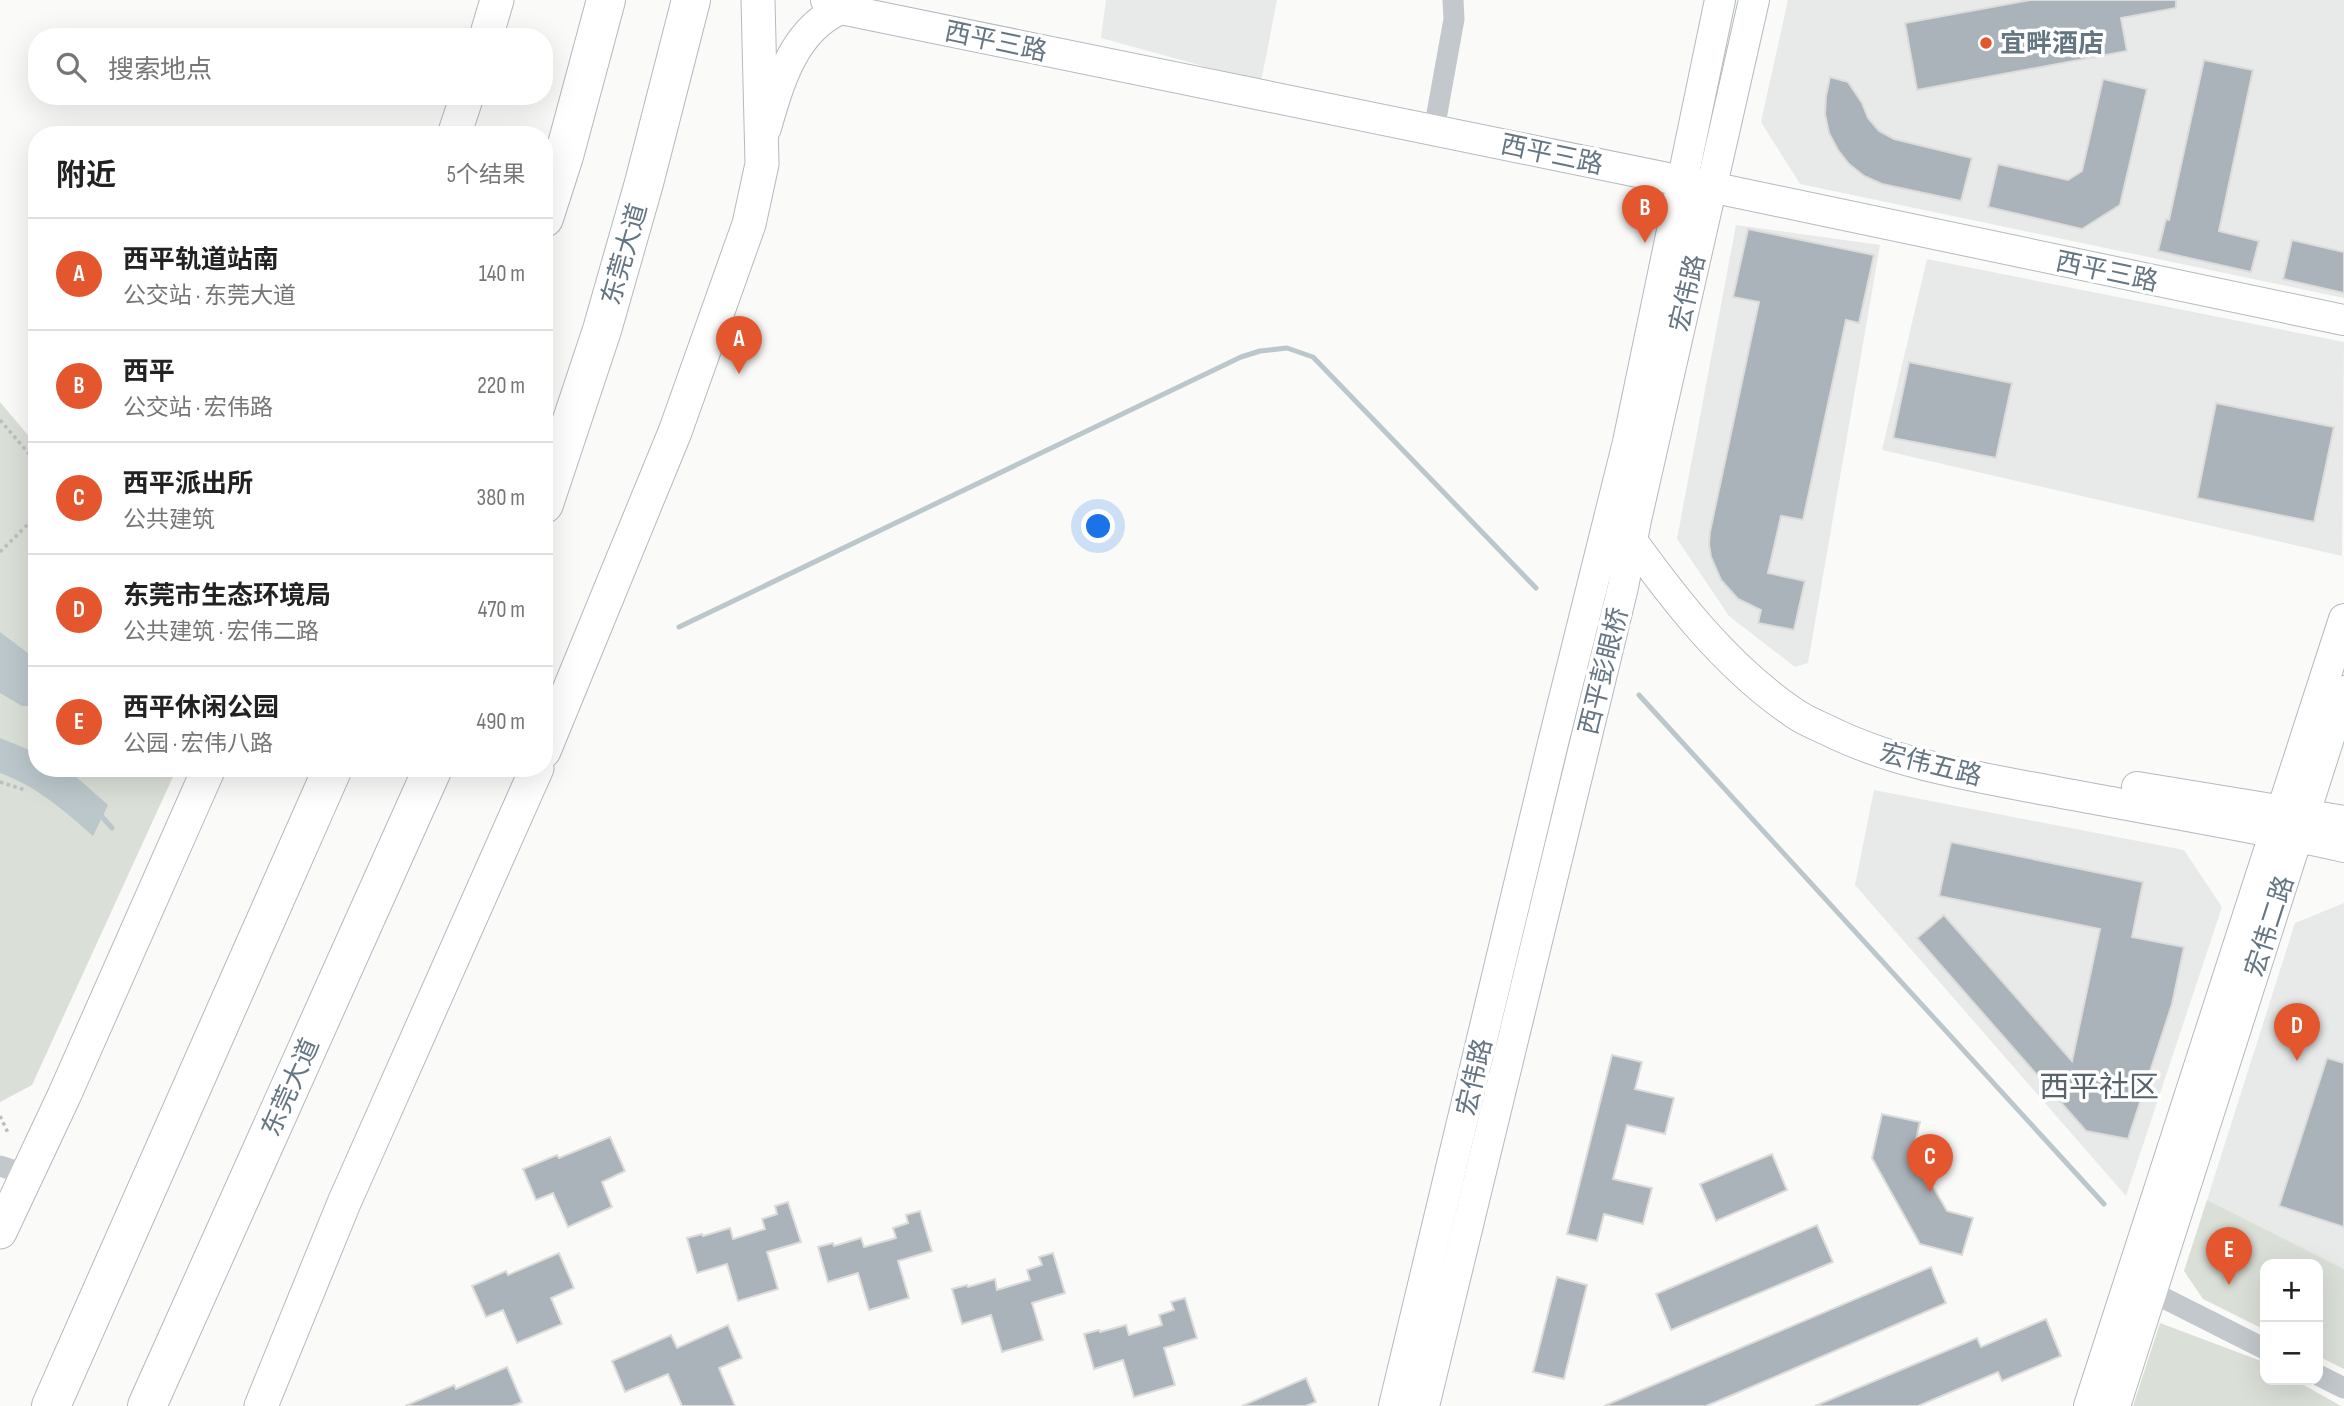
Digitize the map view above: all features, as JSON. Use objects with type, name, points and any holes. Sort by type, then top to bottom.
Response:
[{"type":"highway","points":[[553,190],[606,0]]},
{"type":"highway","name":"东莞大道","points":[[553,477],[603,330],[645,183],[691,0]]},
{"type":"highway","points":[[51,1406],[329,777]]},
{"type":"highway","name":"东莞大道","points":[[147,1406],[428,777]]},
{"type":"main road","points":[[489,28],[498,0]]},
{"type":"main road","points":[[553,729],[675,432],[749,224],[762,164],[758,0]]},
{"type":"main road","points":[[457,126],[464,105]]},
{"type":"main road","points":[[0,1232],[13,1171],[205,777]]},
{"type":"main road","points":[[261,1406],[344,1203],[533,777]]},
{"type":"street","points":[[1434,130],[1454,19],[1453,0]]},
{"type":"street","name":"宏伟路","points":[[1623,587],[1623,516],[1628,442],[1720,0]]},
{"type":"street","name":"宏伟路","points":[[1594,580],[1623,516],[1711,188],[1754,0]]},
{"type":"street","points":[[761,145],[777,88],[798,44],[834,4]]},
{"type":"street","name":"西平三路","points":[[834,4],[2344,320]]},
{"type":"street","name":"宏伟五路","points":[[1623,516],[1686,612],[1756,685],[1796,715],[1852,743],[1917,763],[1993,780],[2289,823],[2344,821]]},
{"type":"street","name":"西平彭眼桥","points":[[1552,747],[1594,580]]},
{"type":"street","name":"西平彭眼桥","points":[[1582,754],[1623,587]]},
{"type":"street","points":[[2089,1406],[2140,1286],[2182,1157],[2289,823],[2344,619]]},
{"type":"street","points":[[2289,823],[2344,691]]},
{"type":"street","name":"宏伟路","points":[[1394,1406],[1552,747]]},
{"type":"street","name":"宏伟路","points":[[1424,1406],[1582,754]]},
{"type":"street","name":"宏伟五路","points":[[2289,823],[2344,847]]},
{"type":"street","points":[[2140,1286],[2260,1346]]},
{"type":"street","points":[[2115,1406],[2140,1286]]},
{"type":"street","points":[[2323,1378],[2344,1388]]},
{"type":"path","points":[[0,420],[28,453]]},
{"type":"path","points":[[0,552],[28,524]]},
{"type":"path","points":[[0,782],[25,790]]},
{"type":"path","points":[[0,1116],[9,1135]]},
{"type":"shaded area","points":[[1106,0],[1277,0],[1261,82],[1101,38]]},
{"type":"shaded area","points":[[1788,0],[2344,0],[2344,298],[1800,184],[1761,122]]},
{"type":"shaded area","points":[[1736,225],[1880,245],[1808,663],[1795,667],[1729,616],[1677,539]]},
{"type":"shaded area","points":[[1927,259],[2344,342],[2342,556],[1882,450]]},
{"type":"shaded area","points":[[0,402],[28,435],[28,777],[173,777],[32,1085],[0,1102]]},
{"type":"shaded area","points":[[0,632],[28,653],[28,706],[22,706],[0,693]]},
{"type":"shaded area","points":[[0,738],[28,749],[28,777],[76,777],[108,805],[93,836],[38,792],[0,773]]},
{"type":"shaded area","points":[[1874,790],[2184,850],[2222,907],[2126,1196],[1855,885]]},
{"type":"shaded area","points":[[2344,903],[2344,1269],[2207,1200],[2295,923]]},
{"type":"shaded area","points":[[2207,1200],[2344,1269],[2344,1369],[2323,1358],[2323,1259],[2260,1259],[2260,1328],[2203,1299],[2184,1271]]},
{"type":"shaded area","points":[[2160,1323],[2260,1361],[2260,1385],[2304,1385],[2341,1406],[2133,1406]]},
{"type":"building","name":"宜畔酒店","points":[[2030,0],[2176,0],[2176,8],[2121,18],[2127,51],[1917,90],[1905,23]]},
{"type":"building","points":[[2204,60],[2253,70],[2219,231],[2259,241],[2251,272],[2158,251],[2166,219],[2169,220]]},
{"type":"building","points":[[1830,77],[1848,82],[1868,118],[1879,131],[1894,139],[1972,158],[1961,201],[1882,184],[1864,176],[1849,164],[1829,133],[1825,114]]},
{"type":"building","points":[[2103,79],[2147,89],[2120,205],[2082,229],[1988,207],[1998,164],[2068,180],[2082,171]]},
{"type":"building","points":[[1748,229],[1874,255],[1859,323],[1846,320],[1803,520],[1781,516],[1768,573],[1805,581],[1794,630],[1758,623],[1761,610],[1738,599],[1721,580],[1711,557],[1709,544],[1759,302],[1733,297]]},
{"type":"building","points":[[2292,240],[2344,252],[2344,293],[2283,279]]},
{"type":"building","points":[[1909,362],[2012,383],[1996,458],[1893,438]]},
{"type":"building","points":[[2216,403],[2334,427],[2314,522],[2197,498]]},
{"type":"building","points":[[1951,842],[2143,882],[2132,937],[2184,947],[2172,1004],[2128,1139],[2086,1131],[1917,938],[1944,915],[2072,1061],[2100,929],[1939,896]]},
{"type":"building","points":[[1612,1055],[1642,1062],[1635,1089],[1674,1098],[1665,1134],[1627,1125],[1613,1179],[1652,1188],[1643,1224],[1604,1214],[1597,1241],[1567,1234]]},
{"type":"building","points":[[2327,1058],[2344,1063],[2344,1227],[2279,1206]]},
{"type":"building","points":[[1882,1114],[1920,1122],[1913,1152],[1947,1211],[1973,1218],[1962,1255],[1920,1244],[1872,1158]]},
{"type":"building","points":[[610,1137],[625,1171],[602,1182],[612,1207],[568,1227],[553,1193],[536,1200],[523,1169],[557,1155],[559,1158]]},
{"type":"building","points":[[1772,1154],[1787,1190],[1716,1221],[1700,1184]]},
{"type":"building","points":[[788,1202],[801,1242],[767,1252],[778,1289],[738,1301],[727,1264],[697,1273],[687,1238],[730,1228],[733,1239],[765,1229],[762,1219],[777,1214],[775,1206]]},
{"type":"building","points":[[920,1211],[932,1251],[898,1261],[909,1298],[869,1310],[858,1273],[828,1282],[818,1247],[833,1243],[834,1246],[861,1238],[864,1247],[896,1238],[893,1228],[908,1223],[906,1215]]},
{"type":"building","points":[[1817,1225],[1833,1262],[1671,1330],[1656,1294]]},
{"type":"building","points":[[559,1253],[574,1288],[551,1298],[562,1324],[517,1343],[503,1310],[486,1317],[472,1286],[506,1271],[508,1275]]},
{"type":"building","points":[[1053,1253],[1065,1293],[1032,1303],[1043,1340],[1002,1352],[991,1315],[962,1324],[952,1289],[995,1279],[997,1290],[1030,1280],[1027,1270],[1042,1265],[1039,1257]]},
{"type":"building","points":[[1931,1267],[1946,1303],[1737,1393],[1706,1406],[1604,1406]]},
{"type":"building","points":[[1557,1277],[1587,1285],[1564,1379],[1533,1372]]},
{"type":"building","points":[[1185,1298],[1197,1338],[1164,1348],[1175,1385],[1134,1397],[1123,1360],[1094,1369],[1084,1334],[1126,1325],[1129,1335],[1162,1325],[1159,1315],[1174,1310],[1171,1302]]},
{"type":"building","points":[[2046,1319],[2061,1356],[2002,1381],[1998,1372],[1918,1406],[1815,1406],[1977,1338],[1981,1347]]},
{"type":"building","points":[[728,1325],[742,1358],[719,1368],[735,1406],[682,1406],[668,1374],[625,1392],[612,1361],[671,1335],[677,1348]]},
{"type":"building","points":[[507,1367],[522,1402],[512,1406],[405,1406],[454,1385],[456,1389]]},
{"type":"building","points":[[1306,1378],[1316,1402],[1305,1406],[1242,1406]]},
{"type":"waterway","points":[[679,627],[1241,357],[1260,351],[1287,348],[1313,357],[1536,588]]},
{"type":"waterway","points":[[1639,695],[2104,1204]]},
{"type":"waterway","points":[[98,812],[112,828]]},
{"type":"place","name":"宜畔酒店","points":[[1986,43]]},
{"type":"place","name":"西平","points":[[1645,243]]},
{"type":"place","name":"西平轨道站南","points":[[739,374]]},
{"type":"place","name":"东莞市生态环境局","points":[[2297,1061]]},
{"type":"place","name":"西平派出所","points":[[1930,1192]]},
{"type":"place","name":"西平休闲公园","points":[[2229,1285]]},
{"type":"district","name":"西平社区","points":[[2099,1087]]}]
